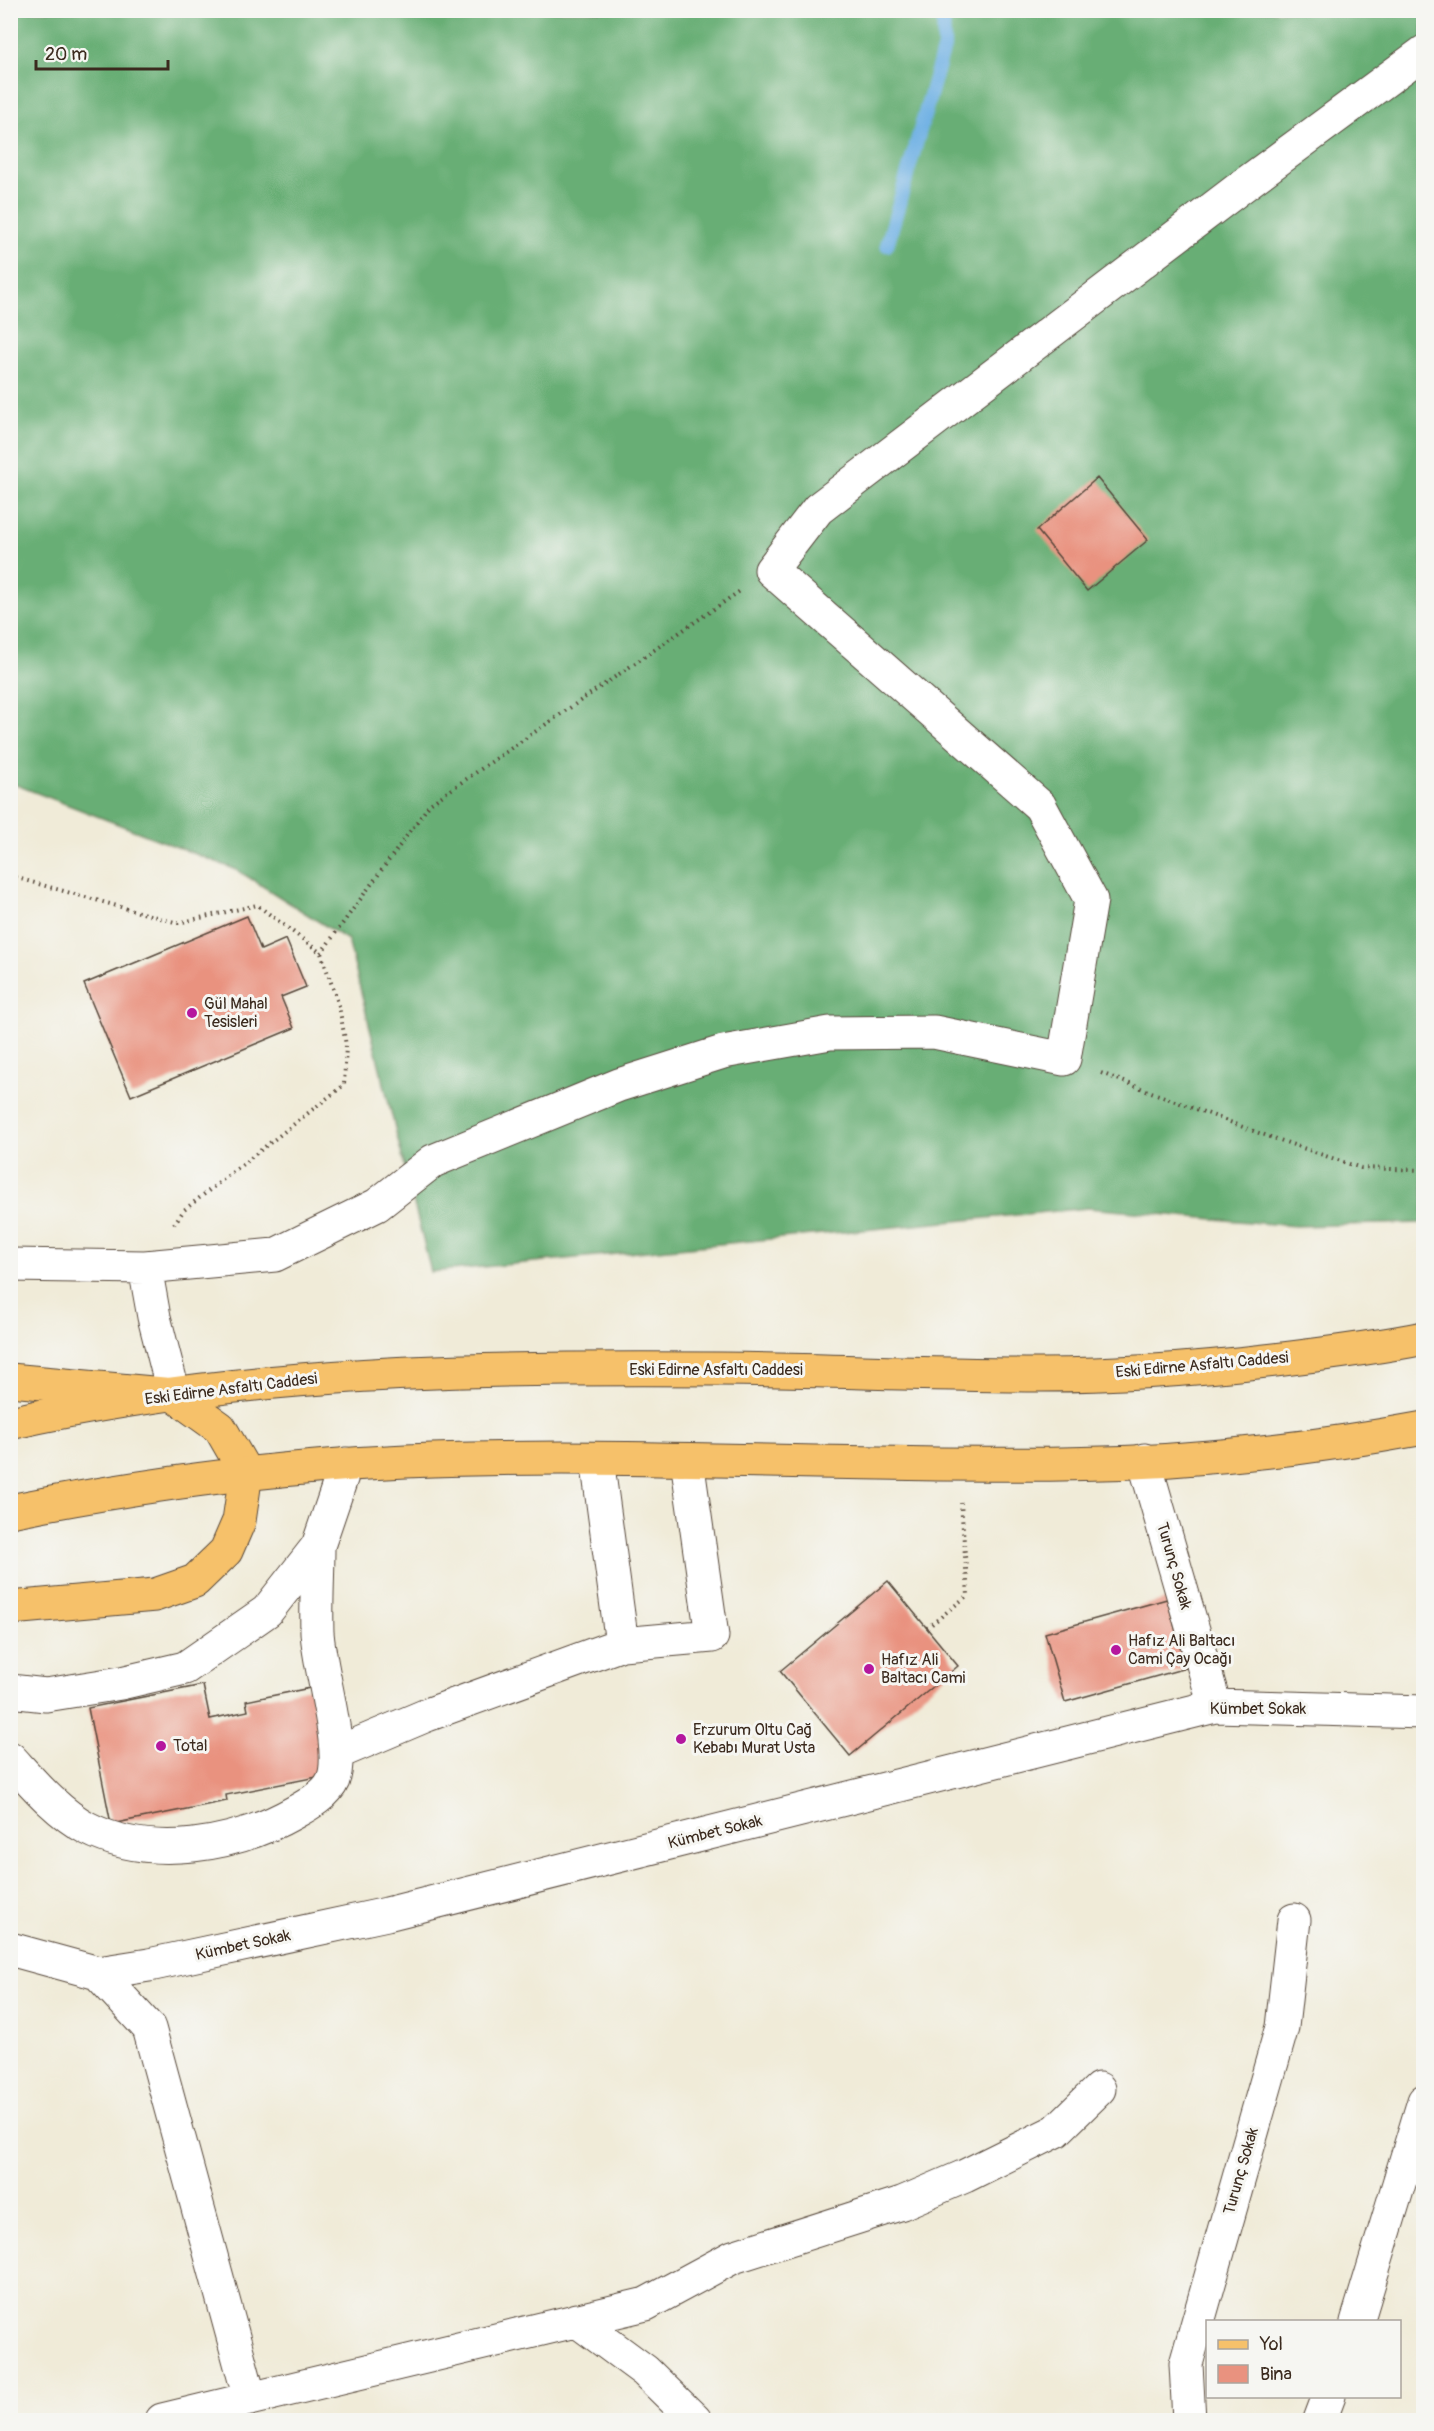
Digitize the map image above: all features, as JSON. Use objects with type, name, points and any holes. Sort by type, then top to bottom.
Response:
[{"type":"main road","name":"Eski Edirne Asfaltı Caddesi","points":[[10,1423],[174,1395],[317,1378],[441,1371],[719,1369],[1042,1375],[1136,1372],[1326,1354],[1424,1338]]},
{"type":"main road","points":[[10,1380],[174,1395],[220,1428],[246,1473],[239,1521],[226,1551],[195,1581],[155,1595],[10,1608]]},
{"type":"main road","points":[[10,1511],[134,1489],[246,1473],[346,1464],[597,1459],[1064,1464],[1257,1453],[1330,1444],[1424,1428]]},
{"type":"street","points":[[10,1265],[145,1267],[275,1255],[377,1205],[433,1161],[619,1085],[723,1052],[830,1033],[934,1032],[1064,1059],[1091,900],[1040,806],[771,570],[818,509],[1241,187],[1424,52]]},
{"type":"street","points":[[145,1267],[154,1317],[174,1395]]},
{"type":"street","points":[[597,1459],[622,1644]]},
{"type":"street","points":[[337,1753],[428,1716],[622,1644],[712,1636],[687,1460]]},
{"type":"street","name":"Turunç Sokak","points":[[1144,1460],[1215,1706]]},
{"type":"street","points":[[10,1758],[43,1795],[86,1828],[126,1843],[177,1847],[228,1839],[275,1824],[314,1802],[333,1781],[337,1753],[317,1634],[318,1546],[346,1464]]},
{"type":"street","points":[[10,1691],[46,1695],[121,1683],[185,1668],[267,1611],[318,1546]]},
{"type":"street","name":"Kümbet Sokak","points":[[10,1949],[98,1973],[149,1965],[387,1914],[1215,1706],[1424,1712]]},
{"type":"street","name":"Turunç Sokak","points":[[1189,2421],[1186,2364],[1282,2027],[1294,1920]]},
{"type":"street","points":[[98,1973],[149,2028],[250,2400]]},
{"type":"street","points":[[162,2421],[646,2304],[733,2257],[902,2203],[965,2176],[1056,2131],[1099,2089]]},
{"type":"street","points":[[1358,2320],[1424,2101]]},
{"type":"street","points":[[576,2320],[645,2371],[695,2421]]},
{"type":"street","points":[[1320,2421],[1329,2398]]},
{"type":"path","points":[[321,953],[430,804],[771,570]]},
{"type":"path","points":[[10,876],[178,923],[258,905],[321,953],[339,1006],[346,1045],[344,1085],[184,1210],[145,1267]]},
{"type":"path","points":[[1064,1059],[1259,1133],[1360,1167],[1424,1170]]},
{"type":"path","points":[[927,1628],[968,1595],[957,1463]]},
{"type":"green space","points":[[10,11],[1423,11],[1423,1223],[1295,1226],[1088,1208],[431,1272],[348,940],[237,870],[11,783]]},
{"type":"building","points":[[1097,478],[1148,540],[1087,591],[1037,530]]},
{"type":"building","name":"Gül Mahal Tesisleri","points":[[247,916],[261,950],[286,939],[306,987],[281,997],[294,1028],[131,1096],[84,984]]},
{"type":"building","name":"Hafız Ali Baltacı Cami","points":[[888,1581],[958,1666],[850,1756],[780,1671]]},
{"type":"building","name":"Hafız Ali Baltacı Cami Çay Ocağı","points":[[1167,1599],[1186,1668],[1065,1702],[1045,1633]]},
{"type":"building","points":[[203,1685],[210,1719],[248,1711],[246,1701],[310,1688],[327,1775],[226,1795],[227,1801],[111,1824],[88,1708]]},
{"type":"waterway","points":[[887,245],[944,47],[943,10]]},
{"type":"place","name":"Gül Mahal Tesisleri","points":[[192,1013]]},
{"type":"place","name":"Hafız Ali Baltacı Cami Çay Ocağı","points":[[1116,1650]]},
{"type":"place","name":"Hafız Ali Baltacı Cami","points":[[869,1669]]},
{"type":"place","name":"Erzurum Oltu Cağ Kebabı Murat Usta","points":[[681,1739]]},
{"type":"place","name":"Total","points":[[161,1746]]}]
